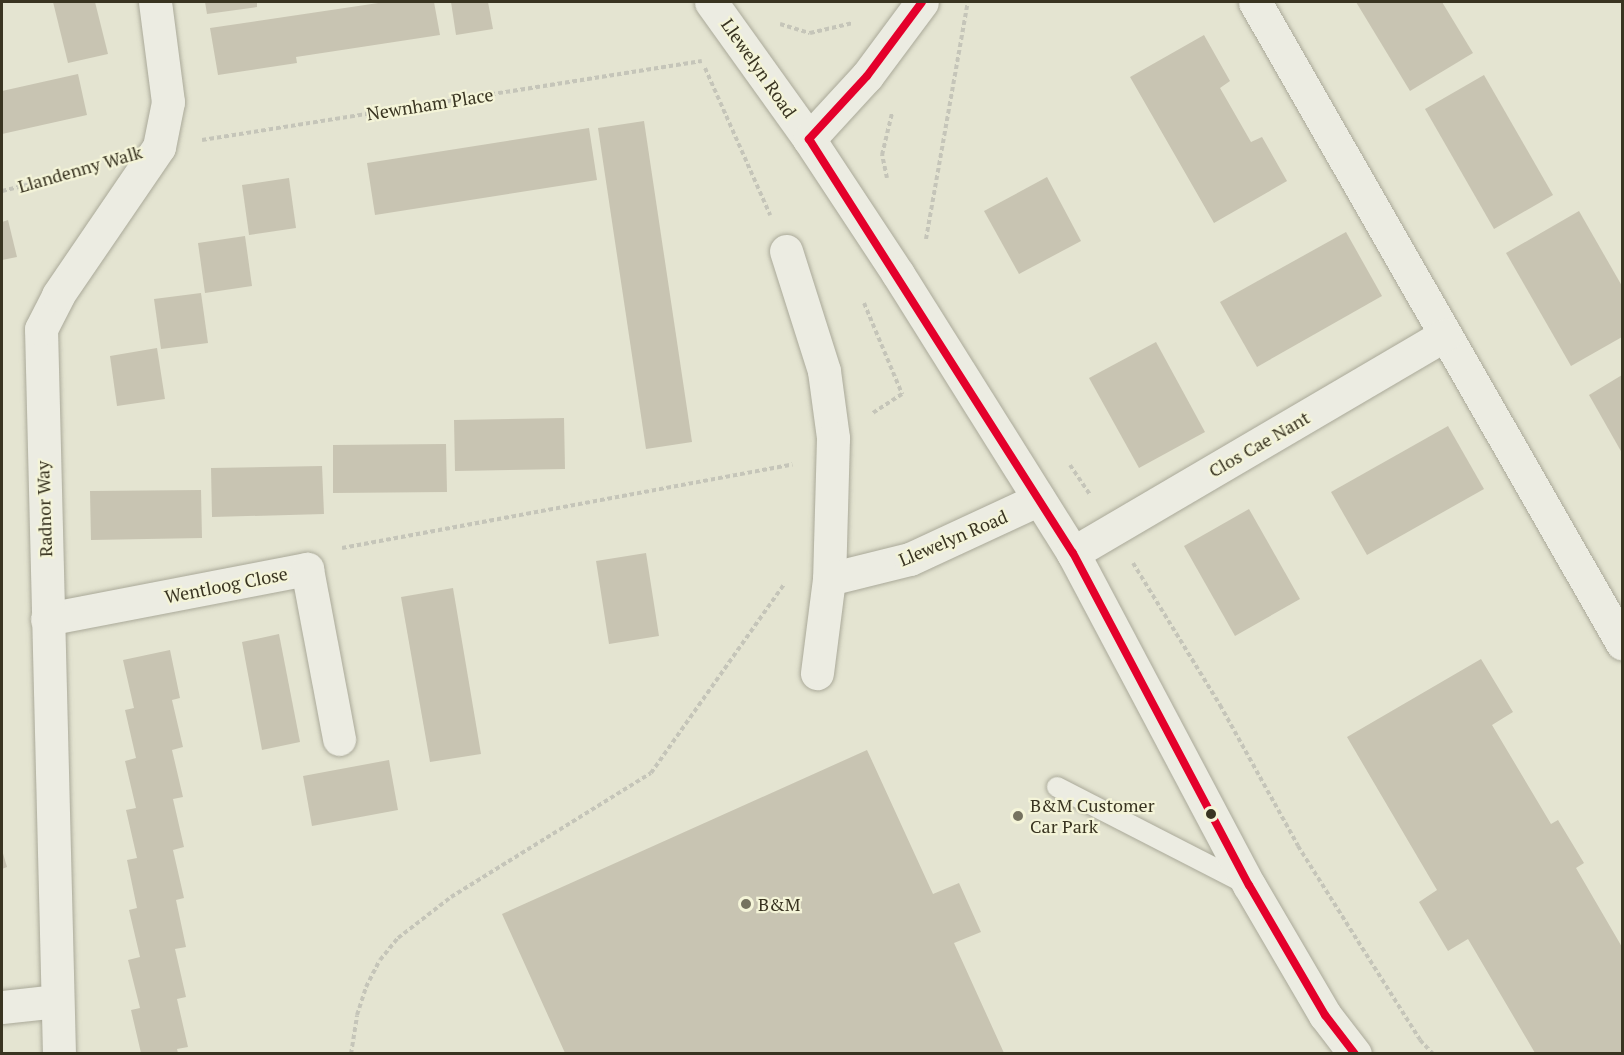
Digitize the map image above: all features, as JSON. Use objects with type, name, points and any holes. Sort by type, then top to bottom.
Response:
[{"type":"street","name":"Radnor Way","points":[[59,1053],[41,329],[58,295],[159,147],[168,102],[155,2]]},
{"type":"street","name":"Llewelyn Road","points":[[711,2],[809,139],[1073,554],[1249,885],[1325,1014],[1355,1053]]},
{"type":"street","points":[[809,139],[867,76],[922,2]]},
{"type":"street","points":[[1254,2],[1623,643]]},
{"type":"street","points":[[786,251],[819,351],[828,392],[833,508],[829,579],[817,673]]},
{"type":"street","name":"Clos Cae Nant","points":[[1073,554],[1445,335]]},
{"type":"street","name":"Llewelyn Road","points":[[829,579],[909,559],[1039,499]]},
{"type":"street","name":"Wentloog Close","points":[[47,619],[307,569],[339,739]]},
{"type":"street","points":[[2,1007],[57,1001]]},
{"type":"street","name":"Llewelyn Road","points":[[1325,1014],[1334,1053]]},
{"type":"lane","points":[[1057,787],[1249,885]]},
{"type":"path","points":[[926,243],[968,2]]},
{"type":"path","points":[[958,23],[965,14]]},
{"type":"path","points":[[775,21],[810,33],[861,21]]},
{"type":"path","name":"Newnham Place","points":[[159,147],[702,61],[786,251]]},
{"type":"path","points":[[892,187],[882,155],[896,104]]},
{"type":"path","name":"Llandenny Walk","points":[[2,191],[96,168]]},
{"type":"path","points":[[920,234],[929,249]]},
{"type":"path","points":[[861,297],[903,394]]},
{"type":"path","points":[[1068,461],[1220,705],[1298,846],[1420,1040],[1433,1053]]},
{"type":"path","points":[[307,569],[304,555],[792,465]]},
{"type":"path","points":[[351,1053],[357,1016],[366,987],[380,960],[398,938],[451,897],[651,773],[788,576]]},
{"type":"building","points":[[53,2],[95,2],[108,54],[68,63]]},
{"type":"building","points":[[205,2],[257,2],[257,7],[207,14]]},
{"type":"building","points":[[385,2],[434,2],[440,35],[296,57],[297,63],[218,75],[210,28]]},
{"type":"building","points":[[451,2],[488,2],[493,29],[456,35]]},
{"type":"building","points":[[1356,2],[1442,2],[1473,53],[1410,91]]},
{"type":"building","points":[[1204,35],[1230,81],[1220,88],[1251,142],[1262,137],[1287,181],[1214,223],[1130,77]]},
{"type":"building","points":[[78,74],[87,115],[2,134],[2,91]]},
{"type":"building","points":[[1484,75],[1553,195],[1494,229],[1425,109]]},
{"type":"building","points":[[644,121],[692,442],[646,449],[598,128]]},
{"type":"building","points":[[589,128],[597,180],[375,215],[367,163]]},
{"type":"building","points":[[1047,177],[1081,241],[1019,274],[984,211]]},
{"type":"building","points":[[289,178],[296,228],[249,235],[242,185]]},
{"type":"building","points":[[1579,211],[1622,286],[1622,337],[1571,366],[1506,253]]},
{"type":"building","points":[[8,220],[17,257],[2,260],[2,222]]},
{"type":"building","points":[[1346,232],[1382,296],[1257,367],[1220,302]]},
{"type":"building","points":[[245,236],[252,286],[205,293],[198,243]]},
{"type":"building","points":[[201,293],[208,343],[161,349],[154,299]]},
{"type":"building","points":[[1156,342],[1205,432],[1139,468],[1089,378]]},
{"type":"building","points":[[157,348],[165,399],[117,406],[110,356]]},
{"type":"building","points":[[1622,375],[1622,453],[1589,395]]},
{"type":"building","points":[[564,418],[565,469],[455,471],[454,420]]},
{"type":"building","points":[[1448,426],[1484,489],[1367,555],[1331,492]]},
{"type":"building","points":[[446,444],[447,492],[333,493],[333,445]]},
{"type":"building","points":[[322,466],[324,514],[212,517],[211,468]]},
{"type":"building","points":[[201,490],[202,538],[91,540],[90,491]]},
{"type":"building","points":[[1249,509],[1300,599],[1235,636],[1184,546]]},
{"type":"building","points":[[646,553],[659,636],[609,644],[596,561]]},
{"type":"building","points":[[453,588],[481,754],[430,762],[401,597]]},
{"type":"building","points":[[279,634],[300,742],[262,750],[242,642]]},
{"type":"building","points":[[170,650],[180,698],[172,700],[183,747],[172,750],[183,797],[173,799],[184,847],[173,850],[184,898],[176,900],[186,947],[175,949],[186,997],[177,999],[188,1047],[177,1049],[178,1053],[141,1053],[131,1010],[140,1008],[128,960],[140,957],[129,910],[137,908],[127,860],[137,858],[126,810],[136,808],[125,761],[136,758],[125,710],[134,708],[123,660]]},
{"type":"building","points":[[1481,659],[1513,712],[1492,725],[1551,824],[1558,820],[1584,863],[1576,868],[1622,947],[1622,1053],[1535,1053],[1468,939],[1448,951],[1419,902],[1437,890],[1347,737]]},
{"type":"building","name":"B&M","points":[[867,750],[933,894],[959,883],[981,932],[954,943],[1004,1053],[565,1053],[502,914]]},
{"type":"building","points":[[389,760],[398,810],[312,826],[303,776]]},
{"type":"building","points":[[2,850],[7,867],[2,869]]},
{"type":"transit line","points":[[922,2],[867,76],[809,139],[1073,553],[1249,885],[1325,1015],[1355,1054]]},
{"type":"place","name":"B&M Customer Car Park","points":[[1018,816]]},
{"type":"place","name":"B&M","points":[[746,904]]}]
